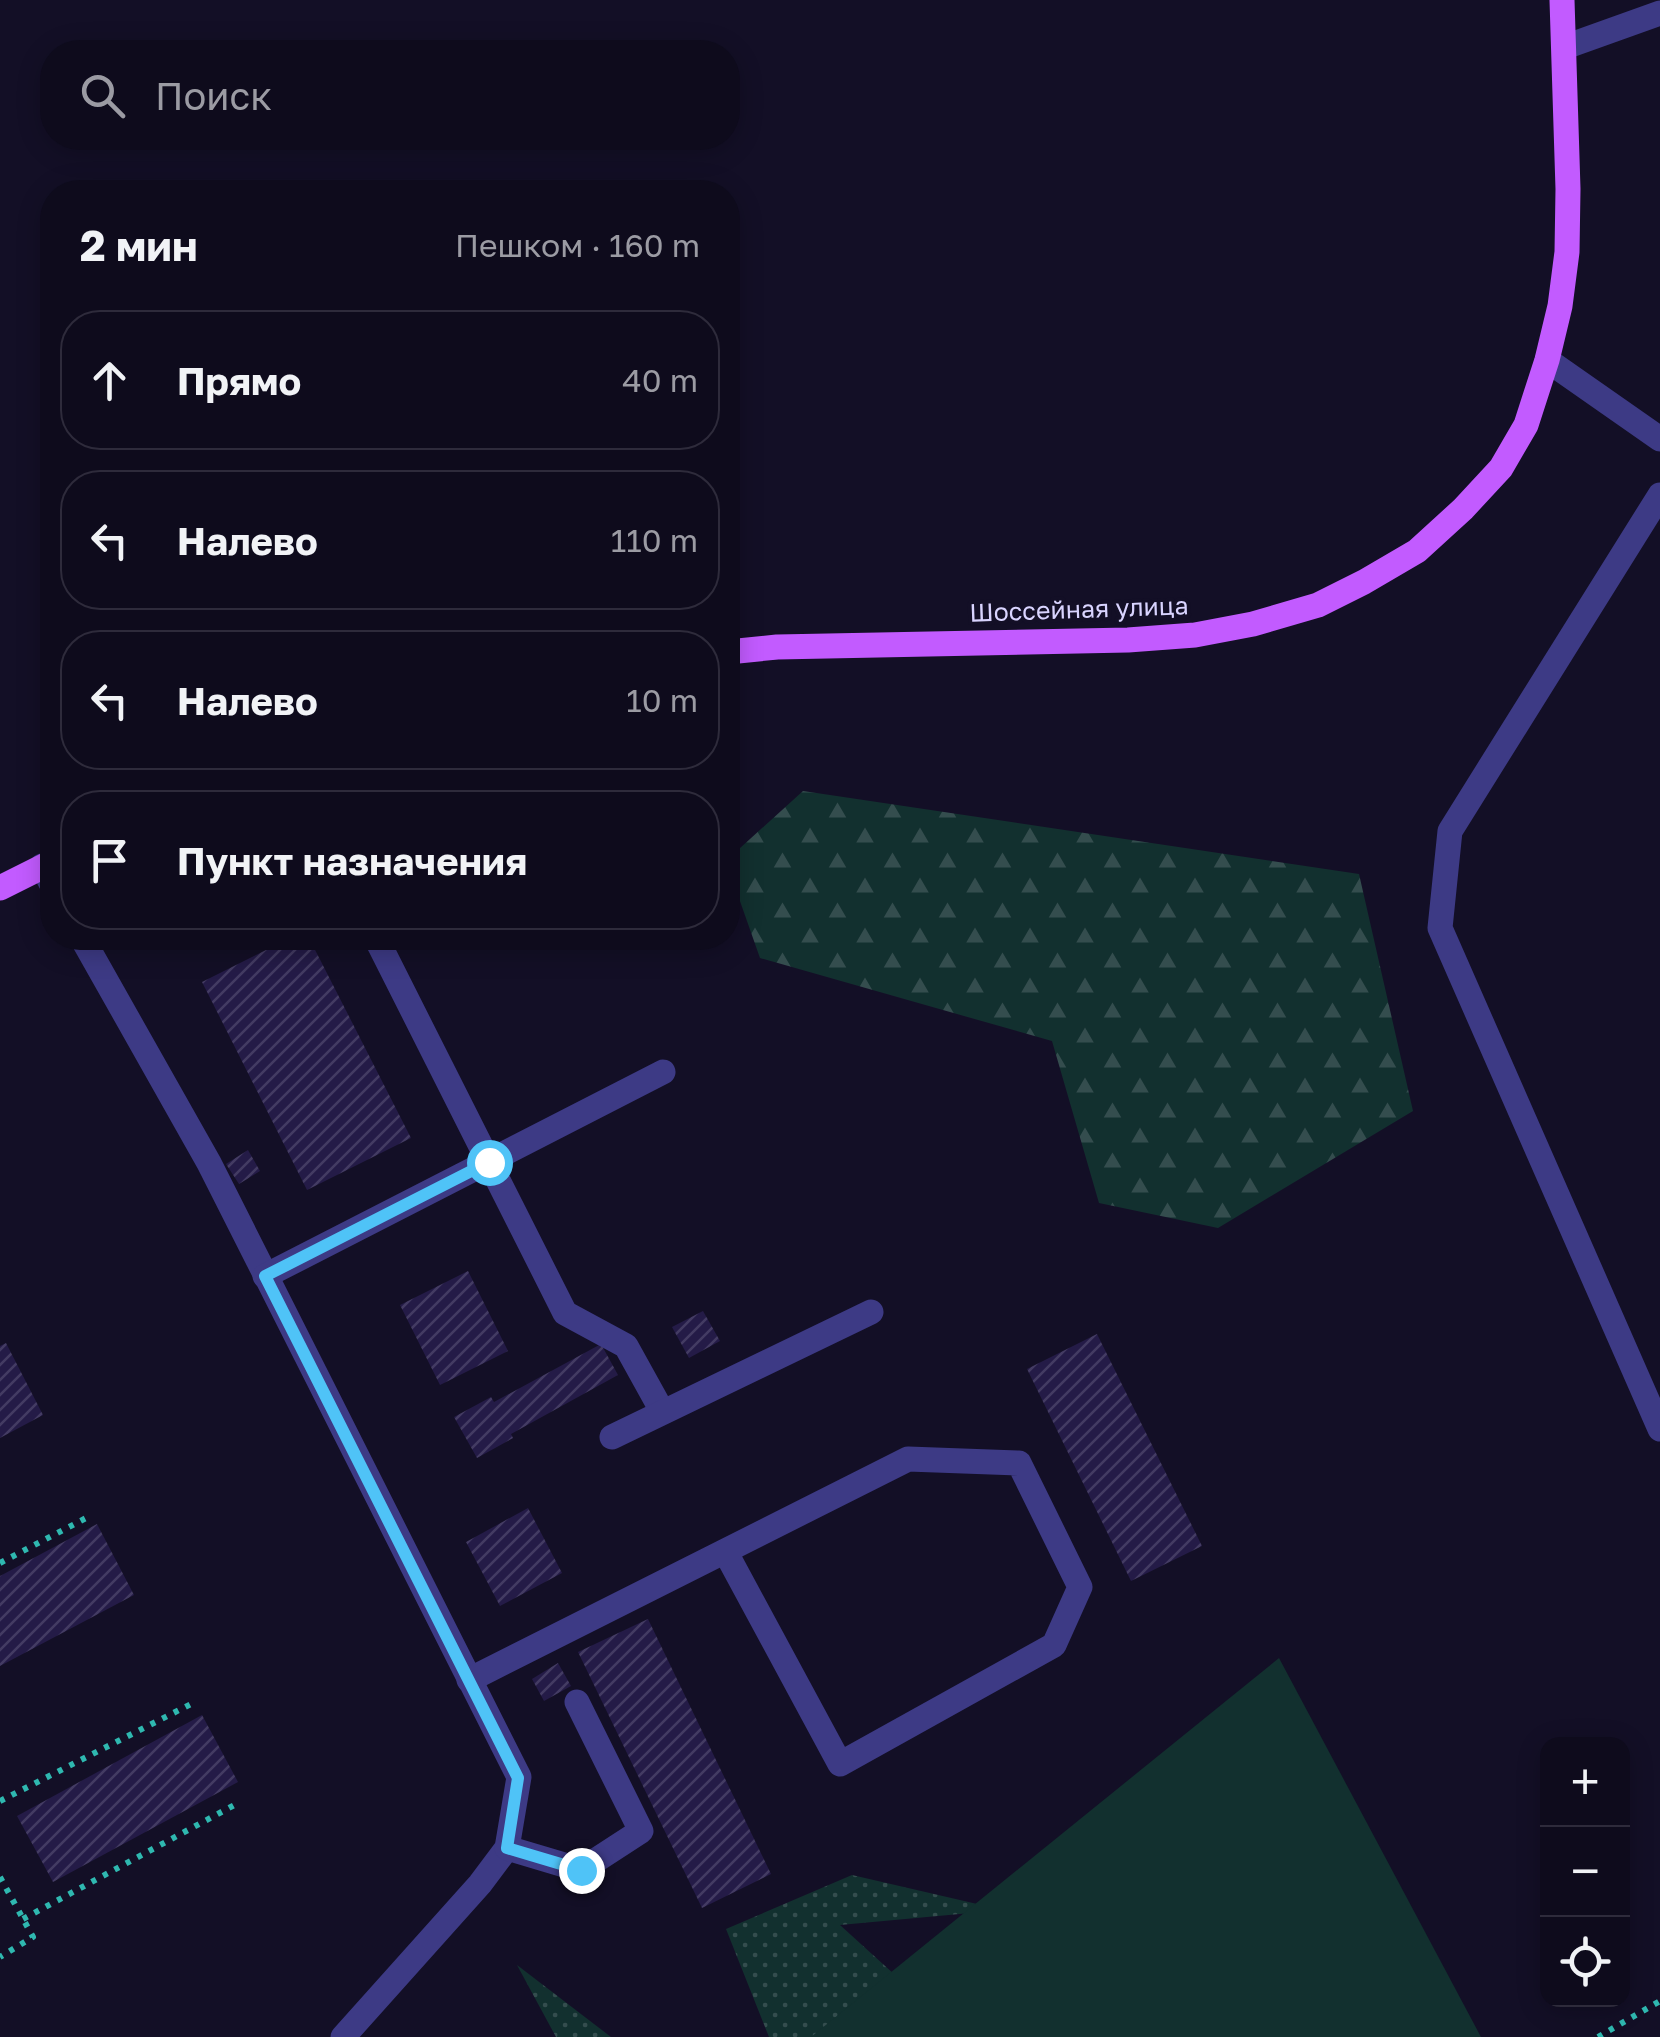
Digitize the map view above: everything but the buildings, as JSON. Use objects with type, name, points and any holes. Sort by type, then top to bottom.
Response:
[{"type":"main road","name":"Шоссейная улица","points":[[740,651],[1195,635],[1253,624],[1318,605],[1417,551],[1463,510],[1500,468],[1526,426],[1547,360],[1567,252],[1562,0]]},
{"type":"main road","points":[[0,888],[40,874]]},
{"type":"street","points":[[1565,47],[1660,13]]},
{"type":"street","points":[[1547,360],[1660,440]]},
{"type":"street","points":[[1660,495],[1450,831],[1440,928],[1660,1429]]},
{"type":"street","points":[[89,950],[208,1163],[518,1778],[507,1848],[480,1884],[343,2037]]},
{"type":"street","points":[[382,950],[565,1314],[626,1346],[662,1411]]},
{"type":"street","points":[[265,1276],[663,1072]]},
{"type":"street","points":[[612,1437],[871,1312]]},
{"type":"street","points":[[469,1680],[908,1458],[1019,1462],[1080,1588],[1054,1645],[840,1764],[725,1551]]},
{"type":"street","points":[[507,1848],[581,1870],[640,1832],[578,1702]]},
{"type":"path","points":[[0,1563],[88,1517]]},
{"type":"path","points":[[0,1801],[191,1704]]},
{"type":"path","points":[[23,1919],[240,1802]]},
{"type":"path","points":[[0,1878],[33,1937],[0,1956]]},
{"type":"path","points":[[1598,2037],[1660,2000]]},
{"type":"green space","points":[[803,791],[1359,874],[1413,1111],[1218,1228],[1099,1203],[1052,1041],[760,958],[740,901],[740,848]]},
{"type":"green space","points":[[1279,1658],[1481,2037],[811,2037]]},
{"type":"green space","points":[[852,1875],[1003,1910],[840,1925],[895,1975],[1184,2037],[769,2037],[726,1929]]},
{"type":"green space","points":[[517,1965],[611,2037],[556,2037]]},
{"type":"route","points":[[489,1162],[265,1276],[518,1778],[507,1848],[581,1870]]}]
